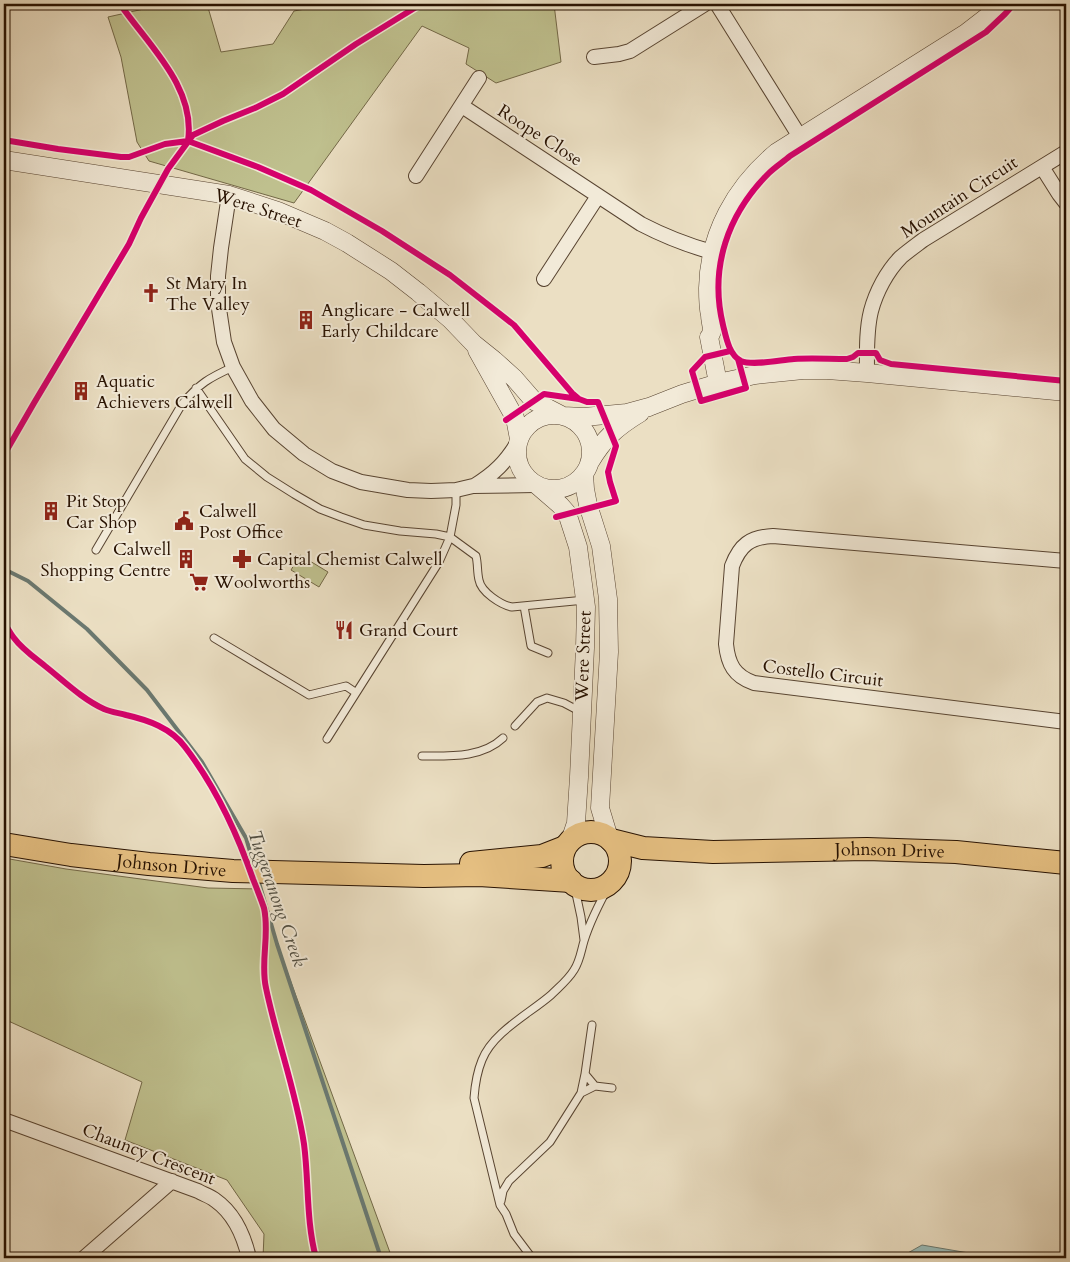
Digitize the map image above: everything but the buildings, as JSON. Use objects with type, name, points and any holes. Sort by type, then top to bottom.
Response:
[{"type":"main road","points":[[583,833],[600,833],[610,839],[618,849],[620,856],[618,871],[612,880],[604,887],[590,890],[572,882],[563,868],[562,861],[568,844],[576,836],[583,833]]},
{"type":"main road","name":"Johnson Drive","points":[[610,839],[643,848],[713,852],[867,849],[956,852],[1066,863]]},
{"type":"main road","name":"Johnson Drive","points":[[4,844],[120,860],[233,871],[424,876],[494,875],[572,882]]},
{"type":"main road","name":"Johnson Drive","points":[[370,874],[542,856],[568,844]]},
{"type":"main road","name":"Johnson Drive","points":[[612,880],[638,864],[713,852]]},
{"type":"street","points":[[594,57],[630,51],[705,4]]},
{"type":"street","points":[[717,4],[800,137]]},
{"type":"street","points":[[724,381],[709,338],[712,332],[708,287],[712,252],[721,224],[744,184],[776,152],[966,33],[988,16],[999,4]]},
{"type":"street","points":[[416,176],[480,78]]},
{"type":"street","name":"Roope Close","points":[[462,106],[641,224],[658,233],[712,252]]},
{"type":"street","name":"Mountain Circuit","points":[[867,373],[871,311],[880,287],[902,256],[923,240],[1066,152]]},
{"type":"street","name":"Were Street","points":[[4,160],[230,195],[278,211],[325,231],[390,271],[424,297],[514,378],[534,401],[562,415]]},
{"type":"street","name":"Mountain Circuit","points":[[1042,167],[1066,203]]},
{"type":"street","points":[[230,195],[221,248],[218,302],[224,342],[233,367],[252,401],[274,429],[304,454],[332,471],[361,482],[408,490],[431,491],[456,490],[473,486],[537,485],[551,490],[560,489],[575,483],[587,468],[598,447],[611,434],[649,407]]},
{"type":"street","points":[[544,279],[598,196]]},
{"type":"street","name":"Were Street","points":[[474,344],[514,418],[518,441]]},
{"type":"street","points":[[473,486],[499,468],[510,456],[525,428],[538,418],[562,415],[584,417],[627,413],[724,381],[755,375],[803,370],[827,370],[1066,392]]},
{"type":"street","points":[[562,415],[578,423],[588,437],[591,445],[591,454],[587,468]]},
{"type":"street","points":[[518,441],[516,450],[519,466],[523,473],[537,485]]},
{"type":"street","name":"Were Street","points":[[587,468],[585,489],[601,546],[608,599],[609,652],[600,808],[610,839]]},
{"type":"street","name":"Were Street","points":[[537,485],[560,505],[567,514],[578,546],[585,600],[585,648],[576,823],[568,844]]},
{"type":"street","name":"Costello Circuit","points":[[1066,561],[773,536],[761,537],[744,545],[736,554],[732,566],[726,644],[728,657],[733,669],[742,677],[754,683],[1066,722]]},
{"type":"street","name":"Chauncy Crescent","points":[[4,1120],[172,1181],[215,1200],[236,1223],[249,1258]]},
{"type":"street","points":[[84,1258],[172,1181]]},
{"type":"lane","points":[[96,550],[182,404],[196,388],[212,376],[233,367]]},
{"type":"lane","points":[[196,388],[245,459],[267,477],[320,509],[364,525],[450,537],[474,553],[482,588],[496,600],[507,606],[585,600]]},
{"type":"lane","points":[[327,739],[439,562],[450,537],[455,512],[456,490]]},
{"type":"lane","points":[[524,606],[531,646],[548,653]]},
{"type":"lane","points":[[214,638],[309,695],[346,686],[355,692]]},
{"type":"lane","points":[[515,726],[537,702],[547,698],[564,703],[581,712]]},
{"type":"lane","points":[[422,756],[454,756],[476,753],[497,744],[503,738]]},
{"type":"lane","points":[[532,1258],[514,1234],[500,1204],[474,1098],[475,1084],[482,1060],[492,1043],[514,1022],[541,1003],[566,981],[575,969],[584,940],[612,880]]},
{"type":"lane","points":[[572,882],[582,917],[584,940]]},
{"type":"lane","points":[[500,1204],[502,1191],[509,1181],[550,1142],[581,1093],[592,1025]]},
{"type":"lane","points":[[585,1074],[595,1086]]},
{"type":"lane","points":[[581,1093],[595,1086],[612,1088]]},
{"type":"green space","points":[[166,4],[207,4],[221,52],[273,44],[294,11],[332,4],[554,4],[561,62],[496,83],[466,64],[469,48],[422,26],[294,203],[149,161],[137,142],[121,57],[108,17]]},
{"type":"green space","points":[[300,555],[328,572],[319,587],[291,570]]},
{"type":"green space","points":[[4,858],[66,869],[208,888],[261,889],[277,944],[392,1258],[263,1258],[264,1234],[227,1180],[125,1140],[142,1082],[4,1019]]},
{"type":"water","points":[[922,1245],[998,1258],[909,1258],[906,1254]]},
{"type":"waterway","name":"Tuggeranong Creek","points":[[4,569],[28,581],[87,629],[147,690],[202,762],[246,838],[254,865]]},
{"type":"waterway","name":"Tuggeranong Creek","points":[[258,879],[277,944],[381,1258]]},
{"type":"cycle path","points":[[120,4],[168,68],[177,85],[185,103],[189,121],[188,141]]},
{"type":"cycle path","points":[[4,456],[129,244],[168,169],[193,135],[283,94],[356,44],[421,4]]},
{"type":"cycle path","points":[[1014,4],[986,32],[790,156],[769,173],[743,206],[725,243],[721,262],[719,303],[725,335],[734,355],[741,361],[759,363],[800,359],[847,359],[858,353],[876,353],[880,360],[891,364],[1066,381]]},
{"type":"cycle path","points":[[4,140],[121,157],[129,157],[165,144],[188,141],[258,167],[311,190],[382,231],[450,275],[514,325],[579,399]]},
{"type":"cycle path","points":[[730,351],[705,357],[692,371],[701,401],[746,388],[738,359]]},
{"type":"cycle path","points":[[506,420],[544,394],[587,402],[598,402],[616,446],[608,472],[616,501],[556,517]]},
{"type":"cycle path","points":[[4,622],[17,642],[25,650],[88,700],[107,710],[151,722],[179,740],[196,762],[224,810],[240,844],[264,908],[266,918],[264,978],[270,1008],[301,1124],[306,1158],[309,1216],[316,1258]]},
{"type":"place","name":"St Mary In The Valley","points":[[151,293]]},
{"type":"place","name":"Anglicare - Calwell Early Childcare","points":[[306,320]]},
{"type":"place","name":"Aquatic Achievers Calwell","points":[[81,391]]},
{"type":"place","name":"Pit Stop Car Shop","points":[[51,511]]},
{"type":"place","name":"Calwell Post Office","points":[[184,521]]},
{"type":"place","name":"Calwell Shopping Centre","points":[[186,559]]},
{"type":"place","name":"Capital Chemist Calwell","points":[[242,559]]},
{"type":"place","name":"Woolworths","points":[[199,582]]},
{"type":"place","name":"Grand Court","points":[[344,630]]}]
